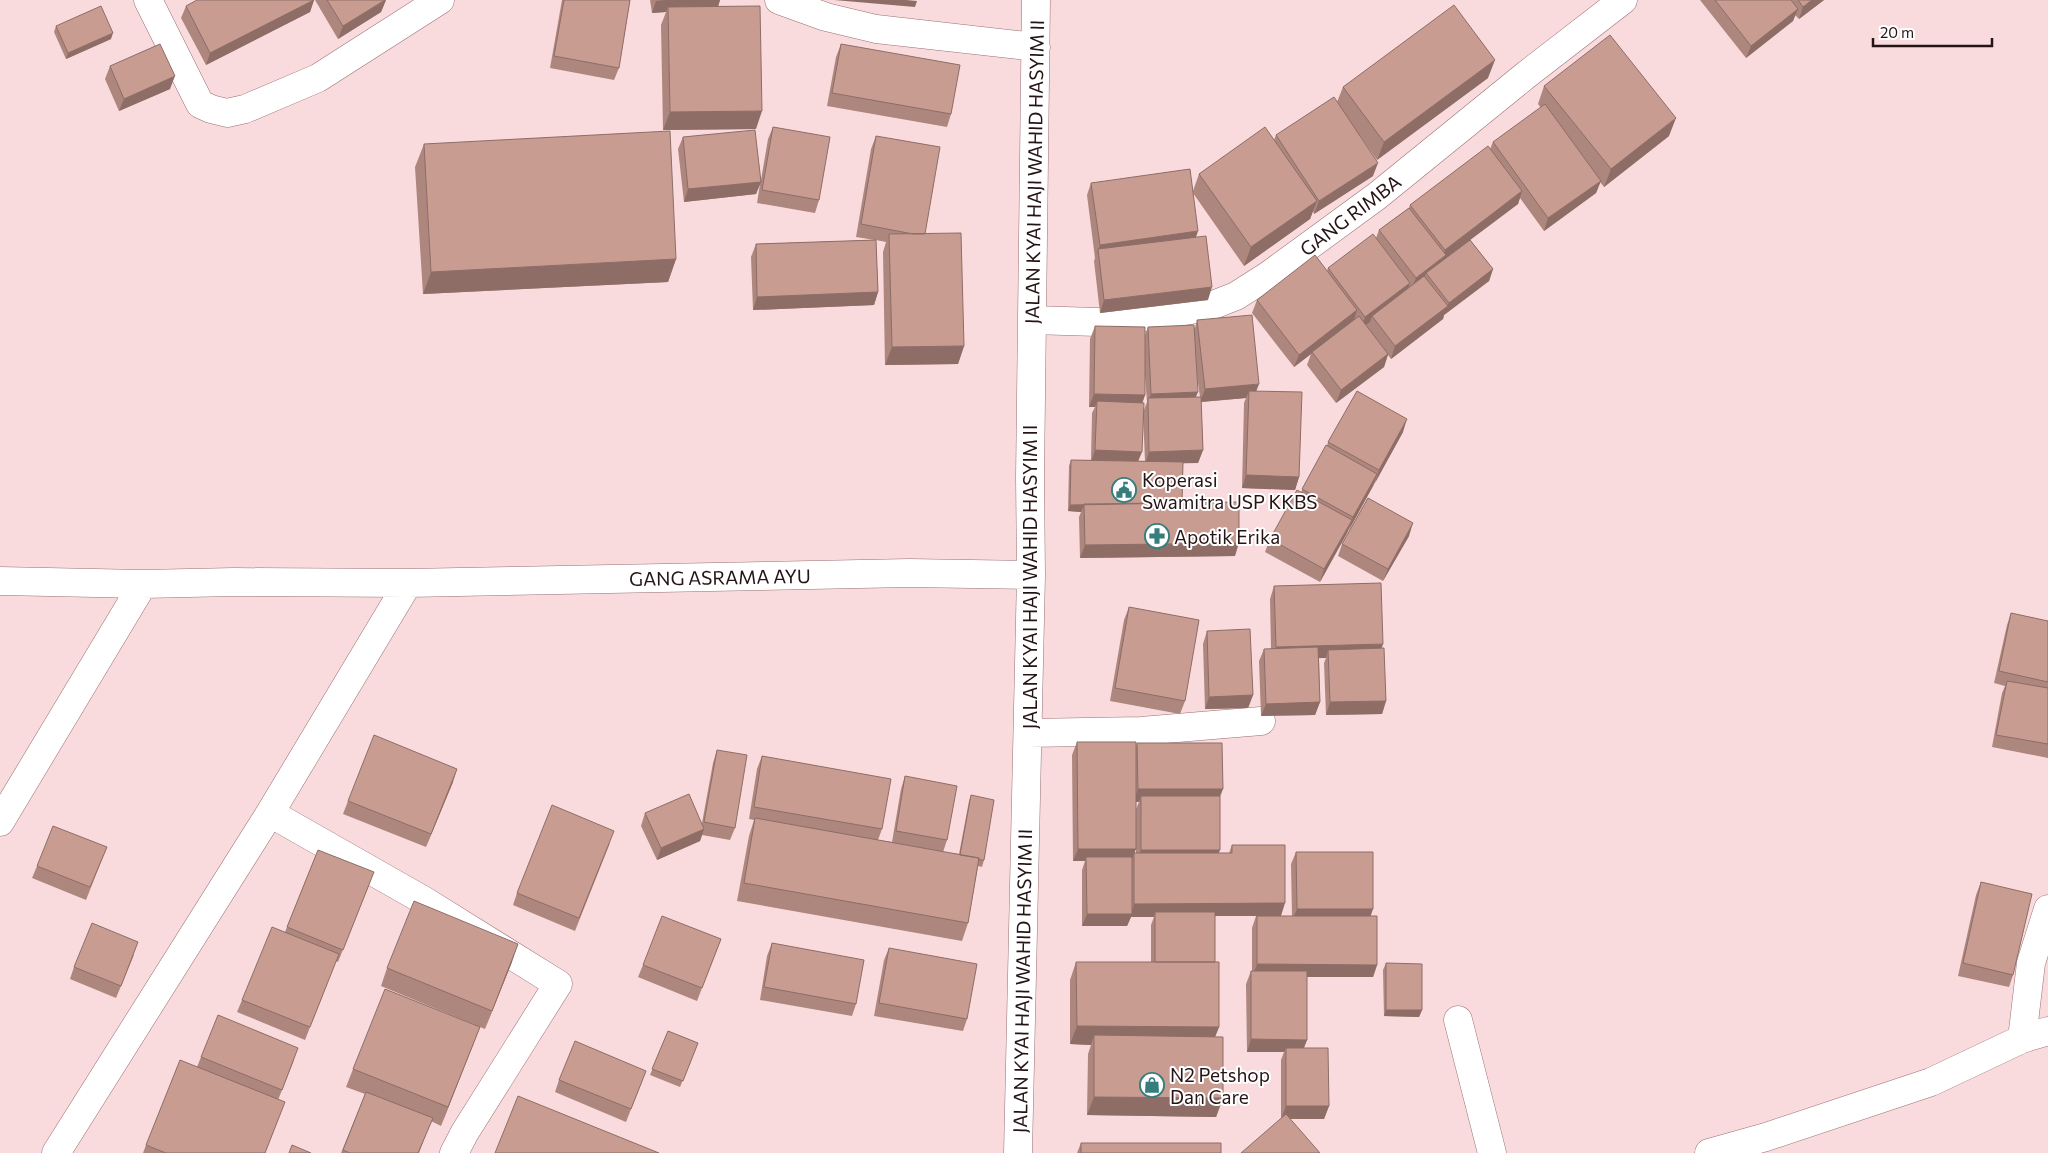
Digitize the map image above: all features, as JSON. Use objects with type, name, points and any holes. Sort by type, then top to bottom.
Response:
[{"type":"street","points":[[148,0],[200,104],[227,113],[245,109],[318,78],[440,0]]},
{"type":"street","points":[[779,0],[826,17],[876,29],[1036,47]]},
{"type":"street","name":"JALAN KYAI HAJI WAHID HASYIM II","points":[[1018,1153],[1031,575],[1030,477],[1036,0]]},
{"type":"street","name":"GANG RIMBA","points":[[1032,320],[1097,322],[1156,316],[1208,307],[1236,296],[1269,275],[1377,196],[1622,0]]},
{"type":"street","name":"GANG ASRAMA AYU","points":[[0,581],[142,584],[234,582],[408,583],[909,573],[1031,575]]},
{"type":"street","points":[[56,1153],[270,813],[408,583]]},
{"type":"street","points":[[0,822],[142,584]]},
{"type":"street","points":[[1028,733],[1141,731],[1260,721]]},
{"type":"street","points":[[270,813],[423,900],[558,984],[465,1132],[454,1153]]},
{"type":"street","points":[[2022,1038],[2031,963],[2048,909]]},
{"type":"street","points":[[1458,1020],[1492,1153]]},
{"type":"street","points":[[1709,1153],[1766,1137],[1931,1082],[2022,1038],[2048,1032]]},
{"type":"building","points":[[197,0],[314,0],[210,53],[186,6]]},
{"type":"building","points":[[327,0],[385,0],[343,26]]},
{"type":"building","points":[[564,0],[630,0],[619,68],[554,56]]},
{"type":"building","points":[[1715,0],[1791,0],[1798,9],[1751,46]]},
{"type":"building","points":[[1798,0],[1812,0],[1803,7]]},
{"type":"building","points":[[1454,5],[1495,60],[1384,142],[1343,87]]},
{"type":"building","points":[[101,6],[113,33],[68,53],[56,26]]},
{"type":"building","points":[[760,6],[762,111],[670,112],[668,7]]},
{"type":"building","points":[[1610,35],[1676,118],[1611,169],[1544,86]]},
{"type":"building","points":[[160,44],[175,76],[124,99],[110,66]]},
{"type":"building","points":[[841,44],[960,65],[951,114],[832,93]]},
{"type":"building","points":[[1334,97],[1378,163],[1319,201],[1276,135]]},
{"type":"building","points":[[1545,104],[1601,181],[1548,218],[1493,142]]},
{"type":"building","points":[[773,127],[830,137],[819,200],[762,190]]},
{"type":"building","points":[[1265,127],[1317,201],[1251,247],[1199,174]]},
{"type":"building","points":[[755,130],[761,182],[688,189],[683,137]]},
{"type":"building","points":[[670,131],[676,259],[431,272],[424,144]]},
{"type":"building","points":[[876,136],[940,147],[925,234],[913,234],[861,224]]},
{"type":"building","points":[[1488,146],[1522,191],[1445,250],[1410,205]]},
{"type":"building","points":[[1190,169],[1198,231],[1100,245],[1091,183]]},
{"type":"building","points":[[1409,208],[1446,255],[1416,278],[1379,230]]},
{"type":"building","points":[[961,233],[964,346],[892,347],[889,234]]},
{"type":"building","points":[[1373,234],[1410,283],[1365,317],[1328,268]]},
{"type":"building","points":[[1206,236],[1212,287],[1104,300],[1098,249]]},
{"type":"building","points":[[876,240],[878,292],[757,297],[756,244]]},
{"type":"building","points":[[1470,240],[1493,269],[1449,303],[1426,273]]},
{"type":"building","points":[[1315,255],[1357,310],[1299,355],[1257,300]]},
{"type":"building","points":[[1424,276],[1448,306],[1395,346],[1372,316]]},
{"type":"building","points":[[1252,315],[1259,384],[1205,389],[1197,320]]},
{"type":"building","points":[[1359,316],[1388,354],[1341,390],[1312,352]]},
{"type":"building","points":[[1194,325],[1198,392],[1151,394],[1148,327]]},
{"type":"building","points":[[1095,326],[1145,327],[1145,395],[1094,394]]},
{"type":"building","points":[[1249,391],[1302,392],[1299,477],[1246,475]]},
{"type":"building","points":[[1357,391],[1407,419],[1379,470],[1328,442]]},
{"type":"building","points":[[1201,397],[1203,450],[1149,452],[1148,398]]},
{"type":"building","points":[[1097,401],[1144,403],[1142,452],[1095,450]]},
{"type":"building","points":[[1326,445],[1377,474],[1353,517],[1302,489]]},
{"type":"building","name":"Koperasi Swamitra USP KKBS","points":[[1071,460],[1183,462],[1182,503],[1070,505]]},
{"type":"building","points":[[1297,490],[1352,520],[1324,569],[1270,539]]},
{"type":"building","points":[[1368,498],[1413,523],[1388,569],[1342,544]]},
{"type":"building","name":"Apotik Erika","points":[[1239,502],[1239,543],[1085,545],[1084,504]]},
{"type":"building","points":[[1381,583],[1383,644],[1276,647],[1274,586]]},
{"type":"building","points":[[1129,607],[1199,620],[1185,701],[1115,688]]},
{"type":"building","points":[[2011,613],[2048,621],[2048,682],[1999,671]]},
{"type":"building","points":[[1250,629],[1253,695],[1209,697],[1207,631]]},
{"type":"building","points":[[1318,647],[1320,702],[1266,704],[1264,649]]},
{"type":"building","points":[[1384,648],[1386,701],[1330,702],[1328,650]]},
{"type":"building","points":[[2007,681],[2048,688],[2048,744],[1996,735]]},
{"type":"building","points":[[374,735],[457,769],[431,834],[348,801]]},
{"type":"building","points":[[1077,742],[1136,742],[1136,849],[1078,849]]},
{"type":"building","points":[[1137,743],[1222,743],[1223,789],[1138,789]]},
{"type":"building","points":[[717,750],[747,755],[735,828],[704,822]]},
{"type":"building","points":[[762,756],[891,779],[882,829],[754,807]]},
{"type":"building","points":[[905,776],[957,786],[947,840],[896,831]]},
{"type":"building","points":[[689,794],[704,829],[661,848],[645,813]]},
{"type":"building","points":[[971,795],[994,800],[984,860],[960,855]]},
{"type":"building","points":[[1141,796],[1220,796],[1220,850],[1141,850]]},
{"type":"building","points":[[552,805],[614,831],[579,918],[517,893]]},
{"type":"building","points":[[755,818],[979,858],[968,923],[744,883]]},
{"type":"building","points":[[53,826],[107,847],[90,887],[37,866]]},
{"type":"building","points":[[1232,845],[1285,845],[1285,903],[1134,904],[1134,853],[1232,853]]},
{"type":"building","points":[[318,850],[374,872],[343,950],[287,927]]},
{"type":"building","points":[[1296,852],[1373,852],[1373,909],[1297,909]]},
{"type":"building","points":[[1086,857],[1132,857],[1132,914],[1087,914]]},
{"type":"building","points":[[1981,882],[2032,894],[2013,975],[1963,963]]},
{"type":"building","points":[[414,901],[518,944],[492,1011],[387,968]]},
{"type":"building","points":[[1155,912],[1215,912],[1215,962],[1155,962]]},
{"type":"building","points":[[662,916],[721,939],[702,988],[643,965]]},
{"type":"building","points":[[1257,916],[1377,916],[1377,965],[1257,964]]},
{"type":"building","points":[[92,923],[138,942],[121,986],[74,967]]},
{"type":"building","points":[[272,927],[339,954],[310,1027],[242,1000]]},
{"type":"building","points":[[772,943],[864,960],[856,1004],[764,987]]},
{"type":"building","points":[[889,948],[977,964],[967,1019],[879,1003]]},
{"type":"building","points":[[1076,962],[1219,962],[1219,1027],[1077,1026]]},
{"type":"building","points":[[1386,963],[1422,964],[1422,1010],[1386,1010]]},
{"type":"building","points":[[1251,971],[1307,971],[1307,1040],[1251,1039]]},
{"type":"building","points":[[385,989],[480,1027],[448,1107],[353,1069]]},
{"type":"building","points":[[218,1015],[298,1048],[282,1090],[201,1057]]},
{"type":"building","points":[[668,1031],[698,1043],[683,1081],[652,1069]]},
{"type":"building","name":"N2 Petshop Dan Care","points":[[1094,1035],[1223,1037],[1223,1098],[1094,1097]]},
{"type":"building","points":[[575,1041],[646,1071],[631,1109],[559,1080]]},
{"type":"building","points":[[1286,1048],[1328,1048],[1329,1106],[1286,1106]]},
{"type":"building","points":[[180,1060],[285,1102],[265,1153],[166,1153],[146,1145]]},
{"type":"building","points":[[366,1092],[433,1118],[418,1153],[350,1153],[343,1150]]},
{"type":"building","points":[[518,1096],[659,1153],[495,1153]]},
{"type":"building","points":[[1286,1114],[1320,1153],[1241,1153]]},
{"type":"building","points":[[1081,1143],[1221,1143],[1221,1153],[1081,1153]]},
{"type":"building","points":[[292,1145],[311,1153],[289,1153]]},
{"type":"place","name":"Koperasi Swamitra USP KKBS","points":[[1124,490]]},
{"type":"place","name":"Apotik Erika","points":[[1157,536]]},
{"type":"place","name":"N2 Petshop Dan Care","points":[[1152,1085]]}]
